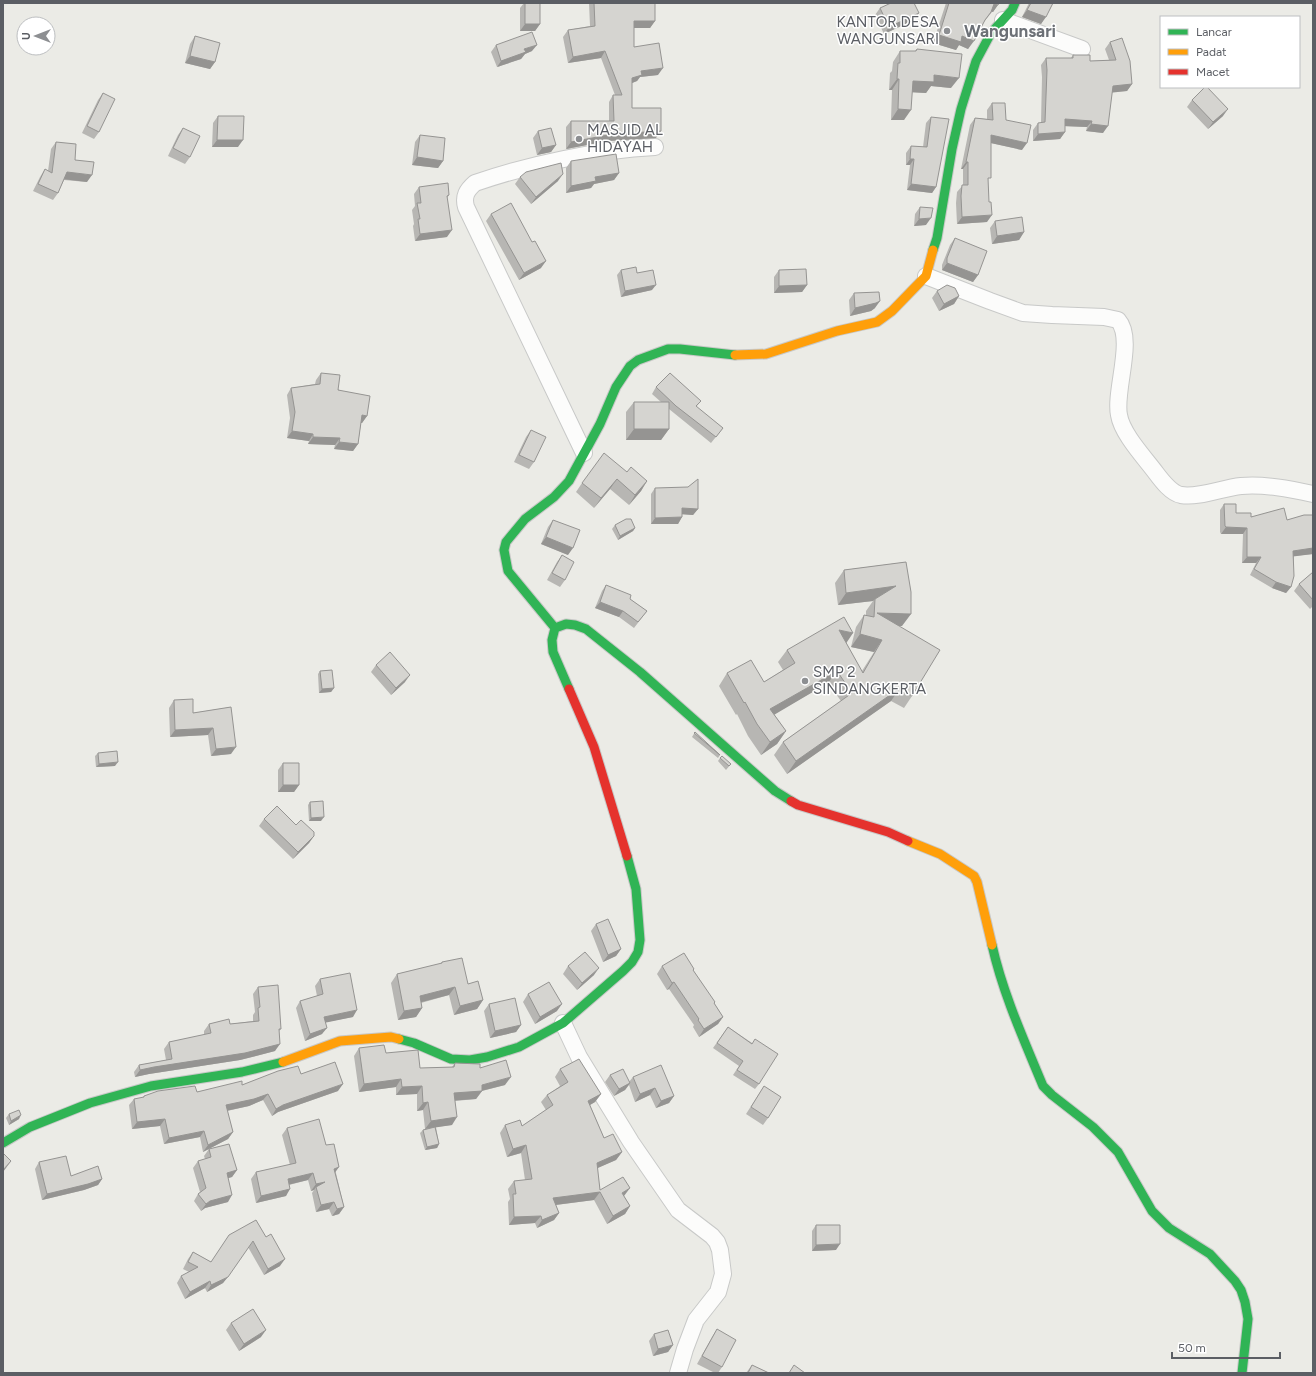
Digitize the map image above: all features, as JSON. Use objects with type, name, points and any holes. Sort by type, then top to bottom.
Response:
[{"type":"street","points":[[555,628],[508,570],[504,559],[506,542],[525,519],[554,497],[568,481],[600,424],[616,387],[630,366],[638,360],[668,349],[736,355],[766,354],[838,331],[861,327],[877,322],[892,311],[926,276],[937,238],[952,149],[976,61],[991,33],[1012,10],[1015,3]]},
{"type":"street","points":[[1003,20],[1082,49]]},
{"type":"street","points":[[584,453],[466,207],[465,196],[468,190],[475,183],[539,165],[610,152],[654,147]]},
{"type":"street","points":[[926,276],[1023,313],[1104,317],[1118,320],[1124,330],[1125,342],[1118,414],[1122,428],[1159,478],[1175,493],[1180,495],[1194,495],[1241,486],[1271,486],[1313,494]]},
{"type":"street","points":[[3,1143],[30,1127],[90,1103],[151,1086],[242,1072],[289,1061],[340,1041],[391,1037],[414,1043],[451,1059],[470,1060],[487,1057],[519,1047],[563,1023],[632,962],[638,952],[640,940],[636,889],[621,834],[594,747],[553,652],[552,636],[555,628],[566,624],[574,625],[586,630],[640,672],[775,791],[798,805],[888,832],[940,854],[974,876],[977,882],[997,967],[1013,1013],[1043,1086],[1052,1095],[1093,1127],[1118,1152],[1152,1211],[1169,1228],[1210,1254],[1235,1281],[1241,1290],[1248,1319],[1242,1373]]},
{"type":"street","points":[[563,1023],[579,1057],[631,1142],[678,1210],[712,1236],[717,1242],[720,1250],[723,1274],[718,1292],[696,1320],[678,1373]]},
{"type":"building","points":[[525,3],[540,3],[540,24],[525,24]]},
{"type":"building","points":[[594,3],[655,3],[655,21],[634,21],[634,47],[659,43],[663,68],[641,71],[642,75],[632,78],[632,108],[661,108],[661,131],[613,134],[571,142],[571,121],[614,121],[613,95],[622,95],[605,51],[573,57],[568,30],[595,26]]},
{"type":"building","points":[[891,3],[914,3],[919,13],[889,27],[880,8]]},
{"type":"building","points":[[949,3],[999,3],[998,5],[994,4],[974,41],[962,36],[961,42],[939,35]]},
{"type":"building","points":[[1031,3],[1053,3],[1046,17],[1027,10]]},
{"type":"building","points":[[532,32],[537,45],[524,49],[526,52],[501,61],[496,45]]},
{"type":"building","points":[[195,36],[220,43],[215,62],[190,56]]},
{"type":"building","points":[[1122,38],[1130,61],[1132,84],[1113,86],[1108,126],[1091,124],[1092,121],[1065,119],[1065,132],[1038,134],[1038,123],[1045,122],[1046,58],[1073,58],[1073,55],[1090,55],[1090,61],[1116,60],[1110,42]]},
{"type":"building","points":[[917,49],[962,54],[959,78],[934,75],[934,82],[913,81],[911,110],[898,109],[899,79],[897,79],[898,63],[900,63],[900,51],[916,51]]},
{"type":"building","points":[[1204,88],[1208,88],[1228,109],[1213,122],[1192,100]]},
{"type":"building","points":[[103,93],[115,99],[99,132],[87,126]]},
{"type":"building","points":[[992,103],[1005,103],[1006,120],[1031,125],[1027,143],[991,135],[991,178],[988,178],[989,202],[991,202],[992,215],[962,217],[962,185],[968,185],[968,162],[966,162],[975,118],[993,120]]},
{"type":"building","points":[[218,116],[244,116],[243,140],[217,140]]},
{"type":"building","points":[[931,117],[949,119],[936,187],[911,184],[914,159],[910,159],[911,146],[927,147]]},
{"type":"building","points":[[183,128],[200,136],[190,157],[173,148]]},
{"type":"building","points":[[551,128],[556,145],[542,148],[538,131]]},
{"type":"building","points":[[420,135],[445,138],[443,161],[417,157]]},
{"type":"building","points":[[56,142],[76,144],[75,160],[94,162],[92,175],[67,172],[58,193],[38,184],[45,169],[52,173]]},
{"type":"building","points":[[616,154],[619,173],[595,177],[596,181],[571,186],[571,161]]},
{"type":"building","points":[[561,163],[563,174],[536,197],[520,177],[526,172]]},
{"type":"building","points":[[448,183],[449,195],[447,196],[452,230],[420,234],[418,219],[420,219],[417,203],[421,203],[419,187]]},
{"type":"building","points":[[511,203],[532,242],[535,241],[546,261],[524,273],[491,214]]},
{"type":"building","points":[[920,207],[933,208],[931,218],[919,219]]},
{"type":"building","points":[[1022,217],[1024,232],[997,236],[995,221]]},
{"type":"building","points":[[955,238],[987,251],[978,275],[947,263],[947,258]]},
{"type":"building","points":[[636,267],[637,273],[653,270],[656,285],[625,291],[621,270]]},
{"type":"building","points":[[806,269],[807,285],[779,286],[779,270]]},
{"type":"building","points":[[947,285],[955,288],[959,296],[944,304],[937,291]]},
{"type":"building","points":[[879,292],[880,301],[855,308],[854,293]]},
{"type":"building","points":[[321,373],[340,375],[338,390],[370,396],[367,416],[362,415],[358,444],[339,442],[340,438],[313,437],[313,434],[292,431],[295,412],[291,388],[320,384]]},
{"type":"building","points":[[670,373],[701,401],[696,406],[723,428],[716,437],[676,406],[656,387]]},
{"type":"building","points":[[634,402],[669,402],[669,429],[634,429]]},
{"type":"building","points":[[531,430],[546,437],[534,462],[519,455]]},
{"type":"building","points":[[604,453],[627,472],[631,467],[647,481],[635,495],[617,479],[601,498],[582,483]]},
{"type":"building","points":[[698,479],[698,509],[682,508],[682,517],[655,518],[655,488],[688,487]]},
{"type":"building","points":[[1224,504],[1236,504],[1236,513],[1251,513],[1251,517],[1284,508],[1287,520],[1304,515],[1313,515],[1313,548],[1293,551],[1294,576],[1291,587],[1276,582],[1254,569],[1261,557],[1247,557],[1247,528],[1225,526]]},
{"type":"building","points":[[626,519],[631,519],[635,528],[620,536],[615,525]]},
{"type":"building","points":[[553,520],[580,530],[573,548],[546,537]]},
{"type":"building","points":[[562,555],[574,562],[565,580],[552,573]]},
{"type":"building","points":[[906,562],[911,592],[911,614],[877,613],[940,650],[912,696],[900,688],[796,761],[783,742],[852,693],[837,671],[770,709],[786,731],[770,742],[757,724],[727,673],[751,660],[764,682],[795,663],[787,650],[844,617],[853,633],[839,630],[863,673],[882,640],[860,634],[864,615],[874,617],[875,599],[896,586],[846,593],[844,570]]},
{"type":"building","points":[[1313,572],[1313,600],[1299,584]]},
{"type":"building","points":[[606,585],[631,595],[630,599],[647,611],[638,622],[623,611],[600,602]]},
{"type":"building","points":[[390,652],[410,675],[396,688],[376,665]]},
{"type":"building","points":[[332,670],[334,688],[322,689],[320,671]]},
{"type":"building","points":[[193,699],[193,713],[231,707],[236,747],[216,749],[213,728],[175,730],[174,700]]},
{"type":"building","points":[[695,732],[720,755],[694,733]]},
{"type":"building","points":[[117,751],[118,762],[99,764],[98,753]]},
{"type":"building","points":[[722,756],[731,764],[729,766],[720,758]]},
{"type":"building","points":[[283,763],[299,763],[299,785],[283,785]]},
{"type":"building","points":[[323,801],[324,817],[311,818],[310,802]]},
{"type":"building","points":[[277,806],[296,825],[301,820],[314,832],[314,836],[298,852],[264,819]]},
{"type":"building","points":[[608,919],[621,949],[608,955],[596,924]]},
{"type":"building","points":[[585,952],[599,968],[582,983],[568,966]]},
{"type":"building","points":[[684,953],[723,1017],[704,1029],[698,1020],[699,1019],[674,982],[672,983],[662,966]]},
{"type":"building","points":[[462,958],[468,984],[478,981],[483,1000],[460,1006],[455,987],[420,996],[422,1008],[404,1011],[397,974]]},
{"type":"building","points":[[350,973],[357,1010],[324,1017],[327,1028],[310,1034],[300,1001],[323,994],[320,979]]},
{"type":"building","points":[[549,982],[562,1004],[540,1017],[528,994]]},
{"type":"building","points":[[278,985],[281,1029],[279,1029],[280,1044],[245,1053],[140,1070],[139,1065],[172,1059],[169,1042],[211,1033],[209,1024],[229,1019],[230,1024],[259,1021],[258,1008],[260,1007],[258,987]]},
{"type":"building","points":[[515,998],[521,1025],[495,1031],[489,1004]]},
{"type":"building","points":[[728,1027],[752,1044],[755,1039],[778,1054],[759,1084],[737,1070],[743,1061],[717,1043]]},
{"type":"building","points":[[384,1045],[386,1053],[418,1050],[420,1068],[454,1067],[455,1063],[480,1064],[480,1068],[506,1060],[511,1077],[482,1085],[482,1091],[454,1093],[457,1117],[431,1121],[428,1102],[423,1103],[422,1086],[402,1087],[401,1079],[364,1084],[359,1048]]},
{"type":"building","points":[[579,1059],[601,1094],[588,1101],[604,1138],[613,1134],[622,1152],[597,1163],[600,1190],[623,1177],[630,1188],[622,1193],[630,1206],[613,1216],[600,1192],[553,1198],[559,1213],[542,1220],[541,1216],[514,1217],[513,1194],[516,1194],[514,1181],[532,1179],[526,1145],[513,1149],[505,1125],[520,1120],[522,1126],[553,1105],[547,1095],[568,1082],[560,1069]]},
{"type":"building","points":[[335,1062],[343,1084],[283,1105],[276,1109],[268,1094],[254,1099],[226,1105],[233,1132],[208,1145],[204,1131],[169,1138],[165,1119],[137,1122],[134,1099],[144,1097],[158,1091],[195,1086],[197,1092],[242,1081],[242,1085],[278,1071],[298,1066],[301,1074]]},
{"type":"building","points":[[661,1065],[674,1096],[661,1101],[655,1088],[640,1094],[633,1077]]},
{"type":"building","points":[[623,1069],[630,1083],[619,1089],[610,1075]]},
{"type":"building","points":[[764,1086],[781,1097],[768,1118],[751,1107]]},
{"type":"building","points":[[19,1110],[21,1115],[11,1121],[9,1114]]},
{"type":"building","points":[[319,1119],[326,1145],[334,1144],[339,1167],[334,1169],[344,1207],[337,1209],[334,1202],[321,1205],[316,1187],[325,1182],[316,1184],[313,1173],[288,1179],[290,1189],[261,1196],[256,1172],[296,1163],[287,1128]]},
{"type":"building","points":[[435,1127],[439,1144],[427,1147],[423,1130]]},
{"type":"building","points":[[229,1144],[237,1170],[227,1173],[232,1195],[210,1201],[206,1204],[198,1194],[206,1188],[198,1161],[211,1157],[209,1149]]},
{"type":"building","points":[[3,1153],[11,1161],[3,1170]]},
{"type":"building","points":[[66,1156],[71,1176],[98,1166],[102,1179],[47,1194],[39,1162]]},
{"type":"building","points":[[256,1220],[266,1237],[271,1234],[285,1259],[268,1269],[253,1241],[228,1277],[211,1285],[210,1281],[190,1292],[181,1276],[198,1267],[188,1262],[193,1252],[211,1262],[229,1235]]},
{"type":"building","points":[[816,1225],[840,1225],[840,1244],[816,1245]]},
{"type":"building","points":[[253,1309],[266,1330],[244,1344],[231,1323]]},
{"type":"building","points":[[717,1329],[736,1340],[722,1367],[702,1356]]},
{"type":"building","points":[[668,1330],[673,1345],[658,1349],[654,1334]]},
{"type":"building","points":[[752,1365],[769,1373],[748,1373]]},
{"type":"building","points":[[794,1365],[805,1373],[789,1373]]},
{"type":"traffic: fast","points":[[933,250],[937,238],[952,149],[961,109],[976,61],[991,33],[1012,10],[1015,3]]},
{"type":"traffic: fast","points":[[555,628],[508,571],[504,550],[506,542],[525,519],[554,497],[569,481],[600,424],[616,387],[630,366],[638,360],[668,349],[735,355]]},
{"type":"traffic: fast","points":[[569,689],[553,652],[552,640],[555,628],[566,624],[575,625],[586,629],[640,672],[775,791],[791,801]]},
{"type":"traffic: fast","points":[[399,1039],[414,1043],[451,1059],[470,1060],[487,1057],[519,1047],[563,1023],[623,971],[632,962],[638,952],[640,940],[636,889],[627,856]]},
{"type":"traffic: fast","points":[[992,945],[1008,999],[1043,1086],[1052,1095],[1093,1127],[1118,1152],[1152,1211],[1169,1228],[1210,1254],[1235,1281],[1241,1290],[1248,1319],[1242,1373]]},
{"type":"traffic: fast","points":[[3,1143],[30,1127],[90,1103],[151,1086],[242,1072],[283,1062]]},
{"type":"traffic: slow","points":[[735,355],[766,354],[837,331],[877,322],[892,311],[926,276],[933,250]]},
{"type":"traffic: slow","points":[[908,841],[940,854],[974,876],[977,882],[992,945]]},
{"type":"traffic: slow","points":[[283,1062],[340,1041],[391,1037],[399,1039]]},
{"type":"traffic: jam","points":[[569,689],[594,747],[627,856]]},
{"type":"traffic: jam","points":[[791,801],[798,805],[888,832],[908,841]]},
{"type":"place","name":"KANTOR DESA WANGUNSARI","points":[[947,31]]},
{"type":"place","name":"MASJID AL HIDAYAH","points":[[579,139]]},
{"type":"place","name":"SMP 2 SINDANGKERTA","points":[[805,681]]},
{"type":"district","name":"Wangunsari","points":[[1010,31]]}]
